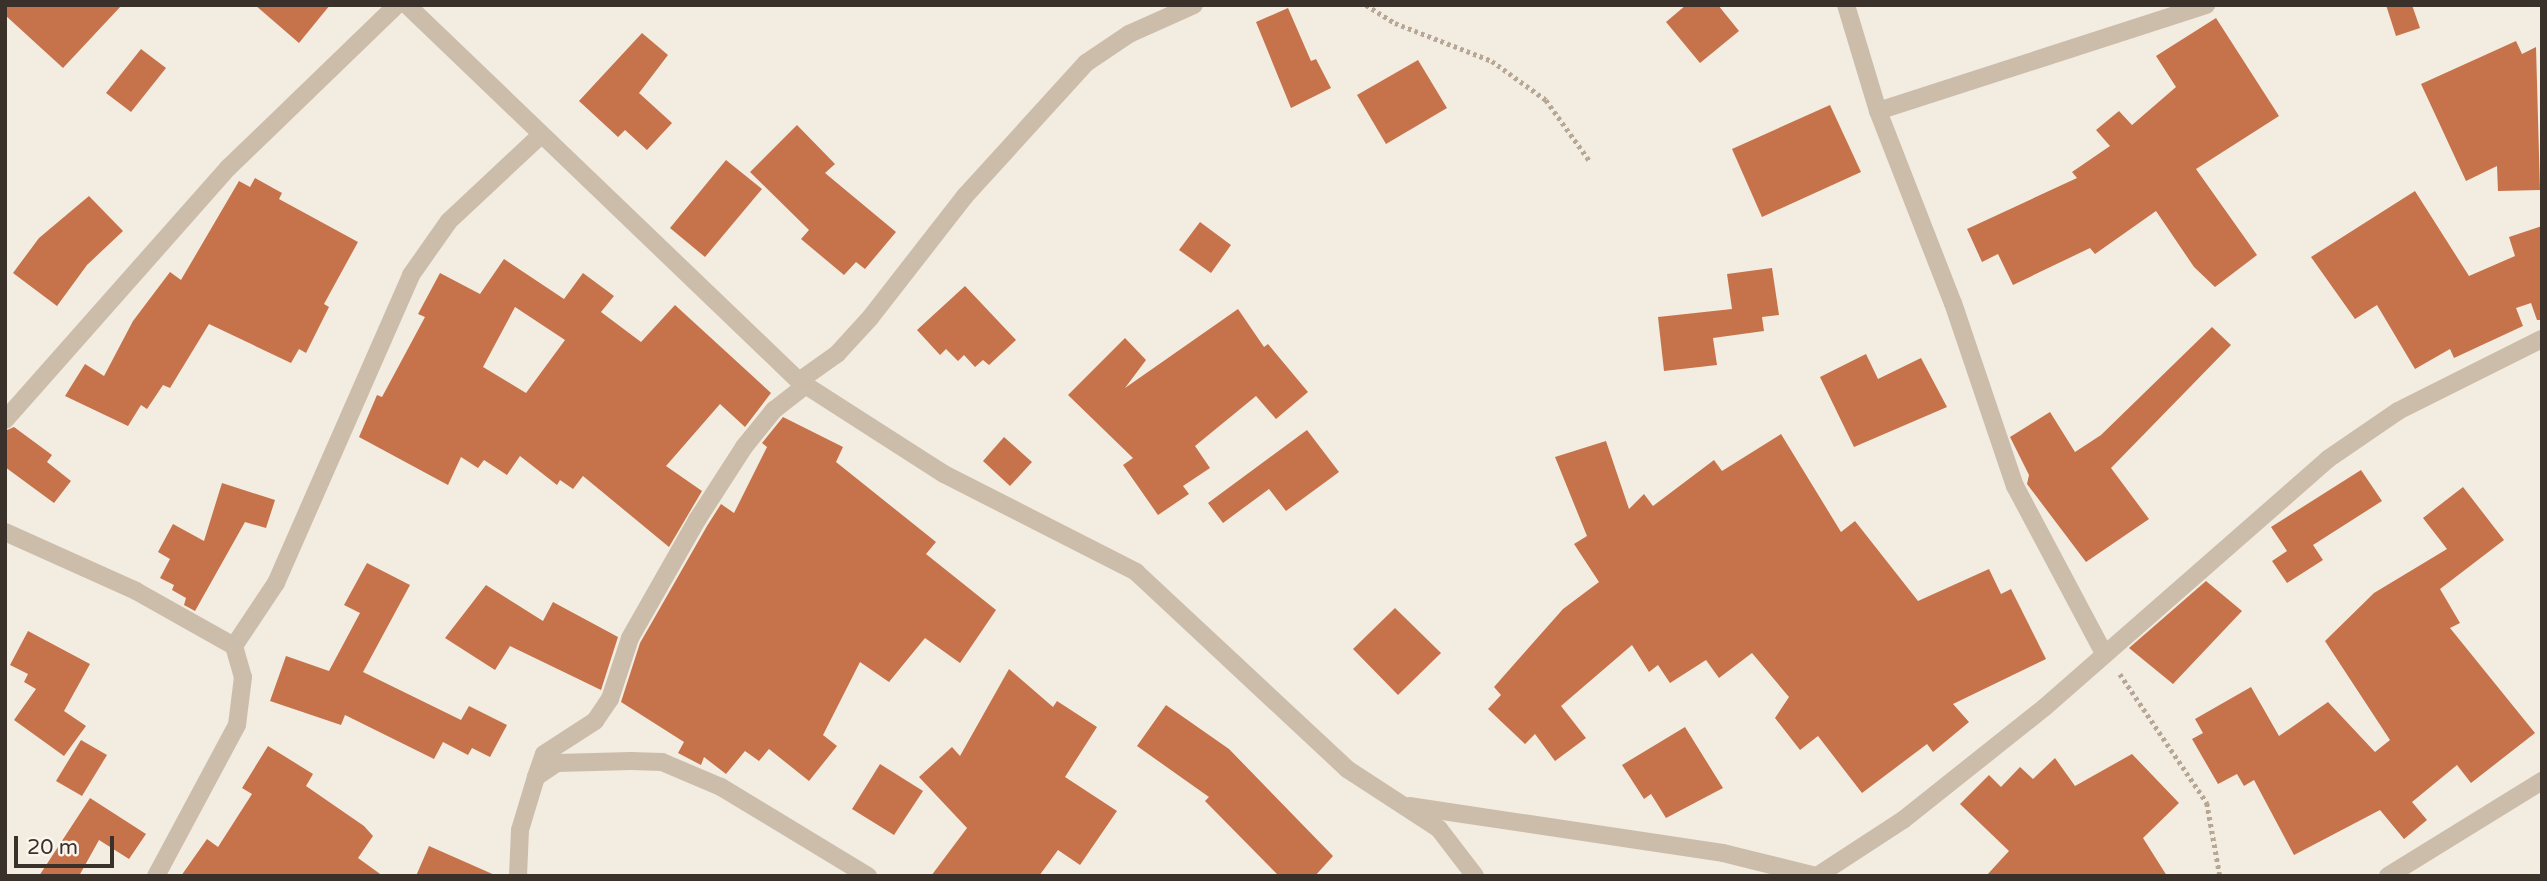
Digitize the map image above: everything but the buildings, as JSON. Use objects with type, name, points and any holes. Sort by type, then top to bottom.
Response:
[{"type":"street","points":[[5,420],[228,168],[397,5]]},
{"type":"street","points":[[407,5],[802,383],[944,474],[1136,572],[1348,769],[1409,806],[1439,829],[1475,876]]},
{"type":"street","points":[[518,876],[520,831],[544,754],[595,721],[610,699],[630,638],[697,520],[744,447],[774,410],[837,354],[870,318],[965,196],[1086,63],[1129,34],[1194,5]]},
{"type":"street","points":[[1846,5],[1878,111],[1953,303],[2015,486],[2105,655]]},
{"type":"street","points":[[1878,111],[2206,5]]},
{"type":"street","points":[[234,646],[276,583],[411,275],[449,221],[541,135]]},
{"type":"street","points":[[1409,806],[1723,853],[1817,876],[1903,820],[2105,655],[2328,459],[2398,411],[2542,339]]},
{"type":"street","points":[[5,532],[136,591],[234,646],[243,677],[237,725],[156,876]]},
{"type":"street","points":[[536,777],[557,763],[662,762],[721,787],[868,876]]},
{"type":"street","points":[[2388,876],[2542,781]]},
{"type":"path","points":[[1366,5],[1395,23],[1492,61],[1546,100],[1589,160]]},
{"type":"path","points":[[2105,655],[2192,773],[2213,821],[2220,876]]}]
